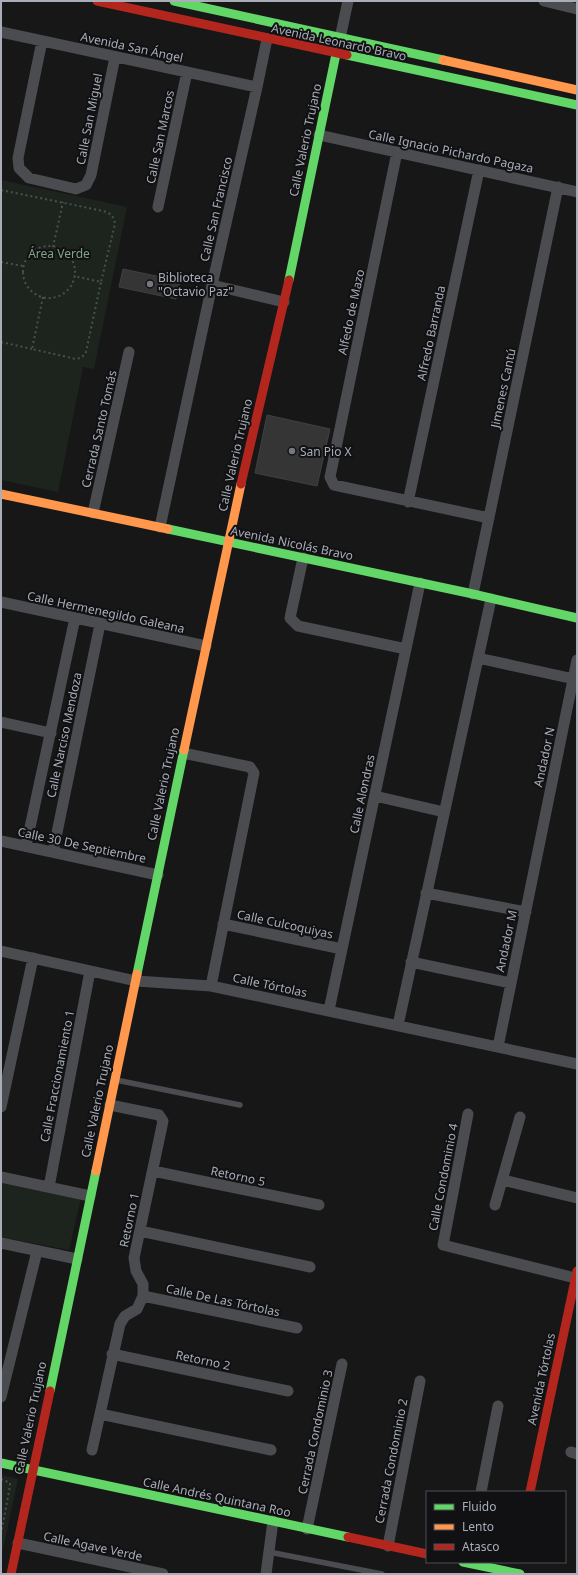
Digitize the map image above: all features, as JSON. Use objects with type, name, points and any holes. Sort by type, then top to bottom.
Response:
[{"type":"street","name":"Avenida Leonardo Bravo","points":[[97,1],[577,105]]},
{"type":"street","name":"Avenida Leonardo Bravo","points":[[174,1],[577,90]]},
{"type":"street","name":"Calle Valerio Trujano","points":[[11,1574],[228,541],[284,302],[348,1]]},
{"type":"street","points":[[544,1],[577,9]]},
{"type":"street","name":"Avenida San Ángel","points":[[1,32],[257,87]]},
{"type":"street","name":"Calle San Francisco","points":[[160,527],[267,39]]},
{"type":"street","name":"Calle San Miguel","points":[[42,41],[18,158],[19,168],[29,178],[76,189],[86,185],[91,174],[114,57]]},
{"type":"street","name":"Calle San Marcos","points":[[158,207],[187,72]]},
{"type":"street","name":"Calle Ignacio Pichardo Pagaza","points":[[319,135],[577,192]]},
{"type":"street","name":"Alfedo de Mazo","points":[[397,152],[330,477],[334,485],[408,502]]},
{"type":"street","name":"Alfredo Barranda","points":[[408,502],[479,170]]},
{"type":"street","name":"Jimenes Cantú","points":[[473,594],[558,187]]},
{"type":"street","points":[[212,285],[284,302]]},
{"type":"street","name":"Cerrada Santo Tomás","points":[[93,513],[129,352]]},
{"type":"street","name":"Avenida Nicolás Bravo","points":[[1,494],[228,541],[577,618]]},
{"type":"street","points":[[408,502],[489,518]]},
{"type":"street","points":[[303,558],[290,618],[298,626],[406,649]]},
{"type":"street","name":"Calle Alondras","points":[[329,1010],[420,583]]},
{"type":"street","points":[[398,1025],[491,599]]},
{"type":"street","name":"Calle Hermenegildo Galeana","points":[[1,602],[206,646]]},
{"type":"street","name":"Calle Narciso Mendoza","points":[[26,846],[75,618]]},
{"type":"street","name":"Calle Narciso Mendoza","points":[[53,852],[100,624]]},
{"type":"street","points":[[478,658],[574,679],[577,660]]},
{"type":"street","name":"Andador N","points":[[540,841],[574,679]]},
{"type":"street","points":[[1,722],[51,733]]},
{"type":"street","points":[[183,753],[250,767],[254,773],[211,986]]},
{"type":"street","points":[[375,796],[444,812]]},
{"type":"street","name":"Calle 30 De Septiembre","points":[[1,840],[158,875]]},
{"type":"street","name":"Andador M","points":[[498,1047],[540,841]]},
{"type":"street","points":[[426,893],[526,912]]},
{"type":"street","name":"Calle Culcoquiyas","points":[[223,924],[342,949]]},
{"type":"street","name":"Calle Tórtolas","points":[[1,951],[136,980],[211,986],[577,1064]]},
{"type":"street","points":[[1,1107],[32,958]]},
{"type":"street","points":[[411,962],[511,983]]},
{"type":"street","name":"Calle Fraccionamiento 1","points":[[49,1187],[90,970]]},
{"type":"street","name":"Retorno 1","points":[[110,1105],[159,1115],[163,1121],[134,1258],[136,1271],[143,1284],[143,1296]]},
{"type":"street","name":"Calle Condominio 4","points":[[468,1114],[442,1245],[576,1280]]},
{"type":"street","points":[[495,1205],[520,1117]]},
{"type":"street","name":"Retorno 5","points":[[152,1171],[319,1205]]},
{"type":"street","points":[[1,1177],[90,1196]]},
{"type":"street","points":[[503,1180],[577,1198]]},
{"type":"street","points":[[140,1231],[310,1267]]},
{"type":"street","points":[[1,1243],[77,1259]]},
{"type":"street","points":[[1,1397],[37,1251]]},
{"type":"street","name":"Avenida Tórtolas","points":[[530,1491],[576,1280]]},
{"type":"street","points":[[92,1450],[112,1354],[120,1324],[125,1316],[137,1309],[143,1296]]},
{"type":"street","name":"Calle De Las Tórtolas","points":[[143,1296],[297,1328]]},
{"type":"street","name":"Retorno 2","points":[[112,1354],[288,1391]]},
{"type":"street","name":"Cerrada Condominio 3","points":[[307,1529],[342,1364]]},
{"type":"street","name":"Cerrada Condominio 2","points":[[388,1546],[420,1381]]},
{"type":"street","points":[[481,1491],[498,1406]]},
{"type":"street","points":[[100,1414],[271,1450]]},
{"type":"street","name":"Calle Andrés Quintana Roo","points":[[1,1463],[426,1554]]},
{"type":"street","points":[[266,1574],[273,1521]]},
{"type":"street","name":"Calle Agave Verde","points":[[18,1543],[163,1574]]},
{"type":"street","points":[[470,1563],[515,1573]]},
{"type":"lane","points":[[115,1080],[240,1105]]},
{"type":"lane","points":[[269,1552],[382,1574]]},
{"type":"path","points":[[1,190],[110,213],[113,216],[115,224],[84,356],[76,359],[1,342]]},
{"type":"path","points":[[53,247],[63,202]]},
{"type":"path","points":[[48,246],[64,250],[70,256],[73,264],[74,276],[70,287],[64,293],[56,297],[43,297],[31,291],[25,284],[22,275],[23,266],[26,258],[32,251],[48,246]]},
{"type":"path","points":[[1,262],[23,266]]},
{"type":"path","points":[[74,276],[101,282]]},
{"type":"path","points":[[32,349],[43,297]]},
{"type":"path","points":[[1,1479],[10,1483],[10,1489],[1,1534]]},
{"type":"green space","name":"Área Verde","points":[[1,180],[127,207],[94,369],[83,367],[58,492],[1,480]]},
{"type":"green space","points":[[1,1178],[81,1198],[69,1250],[1,1237]]},
{"type":"green space","points":[[1,1475],[18,1479],[1,1558]]},
{"type":"building","name":"Biblioteca \"Octavio Paz\"","points":[[123,269],[180,281],[176,299],[119,287]]},
{"type":"building","name":"San Pio X","points":[[267,415],[330,429],[317,486],[255,473]]},
{"type":"traffic: fast","points":[[174,1],[443,60]]},
{"type":"traffic: fast","points":[[289,280],[336,54]]},
{"type":"traffic: fast","points":[[347,55],[577,105]]},
{"type":"traffic: fast","points":[[168,529],[473,594],[577,618]]},
{"type":"traffic: fast","points":[[137,974],[184,750]]},
{"type":"traffic: fast","points":[[50,1391],[96,1171]]},
{"type":"traffic: fast","points":[[1,1463],[348,1537]]},
{"type":"traffic: fast","points":[[468,1563],[520,1574]]},
{"type":"traffic: slow","points":[[443,60],[577,90]]},
{"type":"traffic: slow","points":[[184,750],[241,484]]},
{"type":"traffic: slow","points":[[1,494],[168,529]]},
{"type":"traffic: slow","points":[[96,1171],[137,974]]},
{"type":"traffic: jam","points":[[97,1],[347,55]]},
{"type":"traffic: jam","points":[[241,484],[289,280]]},
{"type":"traffic: jam","points":[[530,1491],[577,1271]]},
{"type":"traffic: jam","points":[[11,1574],[50,1391]]},
{"type":"traffic: jam","points":[[348,1537],[426,1554]]},
{"type":"place","name":"Biblioteca \"Octavio Paz\"","points":[[150,284]]},
{"type":"place","name":"San Pio X","points":[[292,451]]}]
